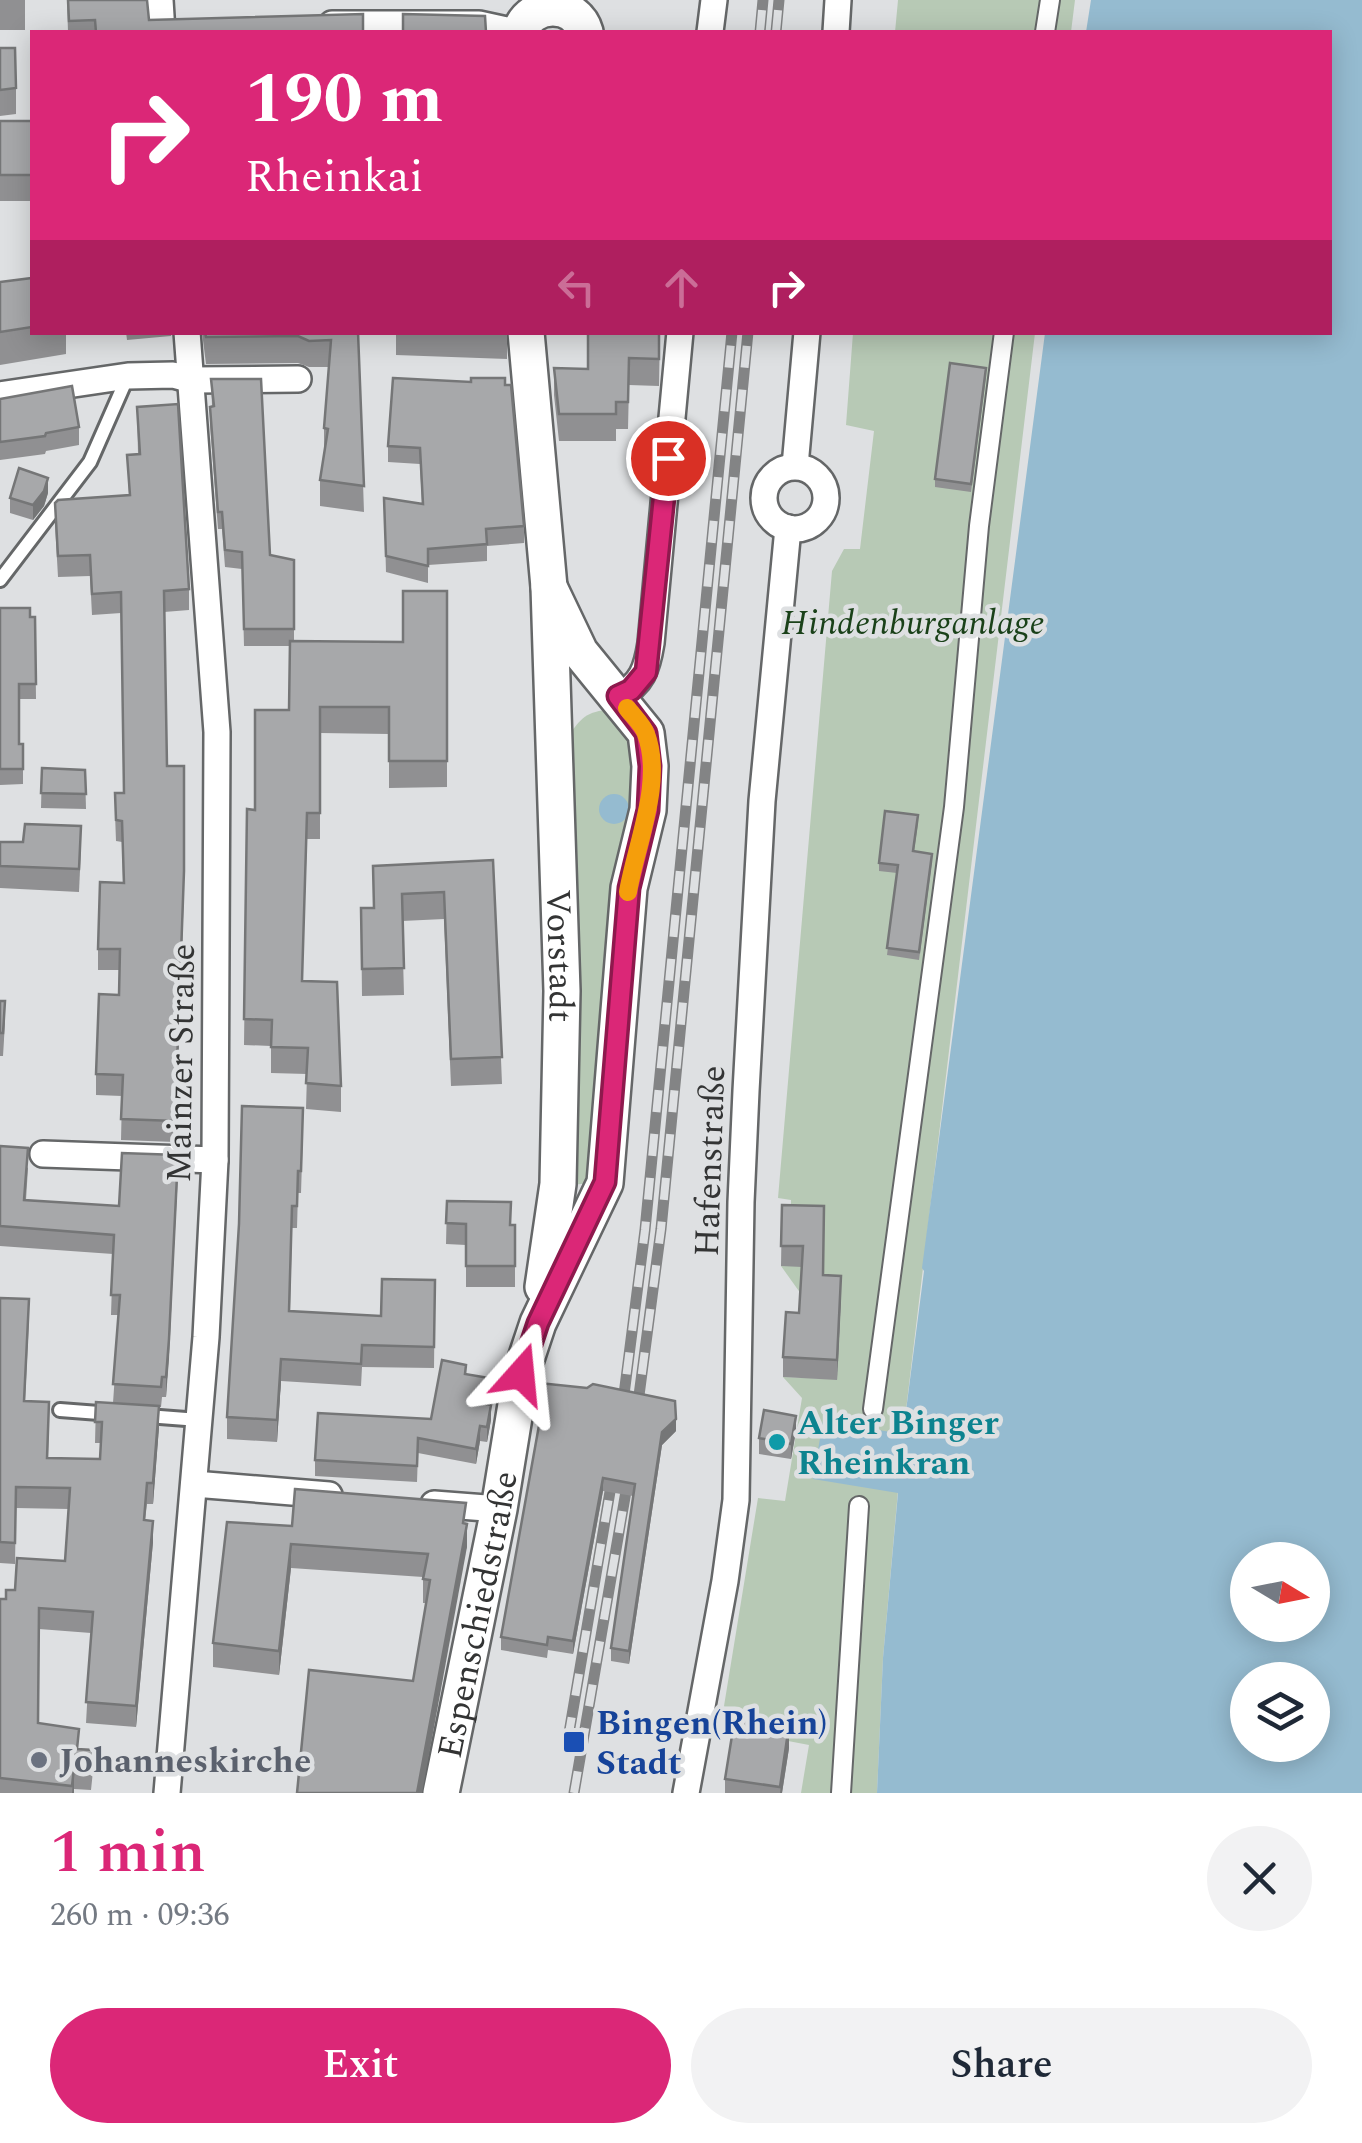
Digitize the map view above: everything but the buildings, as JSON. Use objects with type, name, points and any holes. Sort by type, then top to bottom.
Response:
[{"type":"main road","points":[[519,30],[537,7],[558,2],[576,12],[583,30]]},
{"type":"main road","name":"Vorstadt","points":[[526,335],[549,587],[562,991],[558,1184],[538,1323]]},
{"type":"main road","name":"Vorstadt","points":[[521,1374],[538,1323],[605,1182],[629,888],[648,810],[650,766],[646,733],[580,652],[549,587]]},
{"type":"main road","points":[[553,737],[565,705],[583,693],[618,696]]},
{"type":"main road","points":[[558,1184],[574,1196],[591,1193],[605,1182]]},
{"type":"main road","name":"Espenschiedstraße","points":[[441,1793],[499,1509],[521,1374]]},
{"type":"street","points":[[710,30],[714,0]]},
{"type":"street","points":[[836,30],[838,0]]},
{"type":"street","points":[[1045,30],[1050,0]]},
{"type":"street","points":[[300,24],[479,24],[508,30]]},
{"type":"street","name":"Mainzer Straße","points":[[167,1793],[199,1420],[215,1160],[218,732],[187,335]]},
{"type":"street","points":[[618,696],[631,690],[646,672],[651,644],[680,335]]},
{"type":"street","points":[[794,466],[807,335]]},
{"type":"street","points":[[873,1409],[954,807],[979,526],[1004,335]]},
{"type":"street","points":[[0,395],[128,376],[298,379]]},
{"type":"street","points":[[794,466],[804,467],[818,477],[826,504],[816,521],[788,528],[771,518],[764,499],[769,480],[776,473],[794,466]]},
{"type":"street","name":"Hafenstraße","points":[[686,1793],[726,1581],[736,1500],[741,1202],[762,801],[788,528]]},
{"type":"street","points":[[43,1154],[215,1160]]},
{"type":"street","points":[[194,1484],[347,1497]]},
{"type":"street","points":[[404,1501],[499,1509]]},
{"type":"street","points":[[841,1793],[859,1506]]},
{"type":"lane","points":[[0,580],[90,462],[128,376]]},
{"type":"lane","points":[[60,1410],[120,1414]]},
{"type":"lane","points":[[140,1416],[199,1420]]},
{"type":"green space","points":[[898,0],[1075,0],[1071,30],[895,30]]},
{"type":"green space","name":"Hindenburganlage","points":[[853,335],[1035,335],[903,1435],[883,1658],[877,1793],[801,1793],[809,1745],[726,1729],[724,1706],[758,1498],[785,1501],[802,1398],[783,1377],[837,1379],[841,1297],[801,1294],[781,1266],[791,1225],[791,1200],[778,1198],[832,571],[844,549],[860,549],[874,431],[846,425]]},
{"type":"green space","points":[[606,710],[643,752],[591,1183],[571,1185],[567,739],[583,718]]},
{"type":"water","points":[[1091,0],[1362,0],[1362,1793],[877,1793],[883,1658],[898,1493],[813,1479],[823,1421],[903,1434],[1045,335],[1332,335],[1332,30],[1086,30]]},
{"type":"water","points":[[614,794],[625,798],[629,809],[625,820],[614,824],[603,820],[599,809],[603,798]]},
{"type":"railway","points":[[760,30],[763,0]]},
{"type":"railway","points":[[776,30],[779,0]]},
{"type":"railway","points":[[621,1418],[645,1230],[732,335]]},
{"type":"railway","points":[[636,1418],[661,1229],[748,335]]},
{"type":"railway","points":[[568,1739],[614,1468]]},
{"type":"railway","points":[[574,1793],[630,1468]]},
{"type":"slow traffic","points":[[627,708],[646,733],[650,766],[648,810],[628,892]]},
{"type":"place","name":"Alter Binger Rheinkran","points":[[777,1442]]},
{"type":"place","name":"Bingen(Rhein) Stadt","points":[[574,1742]]},
{"type":"place","name":"Johanneskirche","points":[[39,1760]]},
{"type":"route","points":[[521,1374],[538,1323],[605,1182],[629,888],[648,810],[650,766],[646,733],[618,696],[631,690],[646,672],[668,458]]}]
